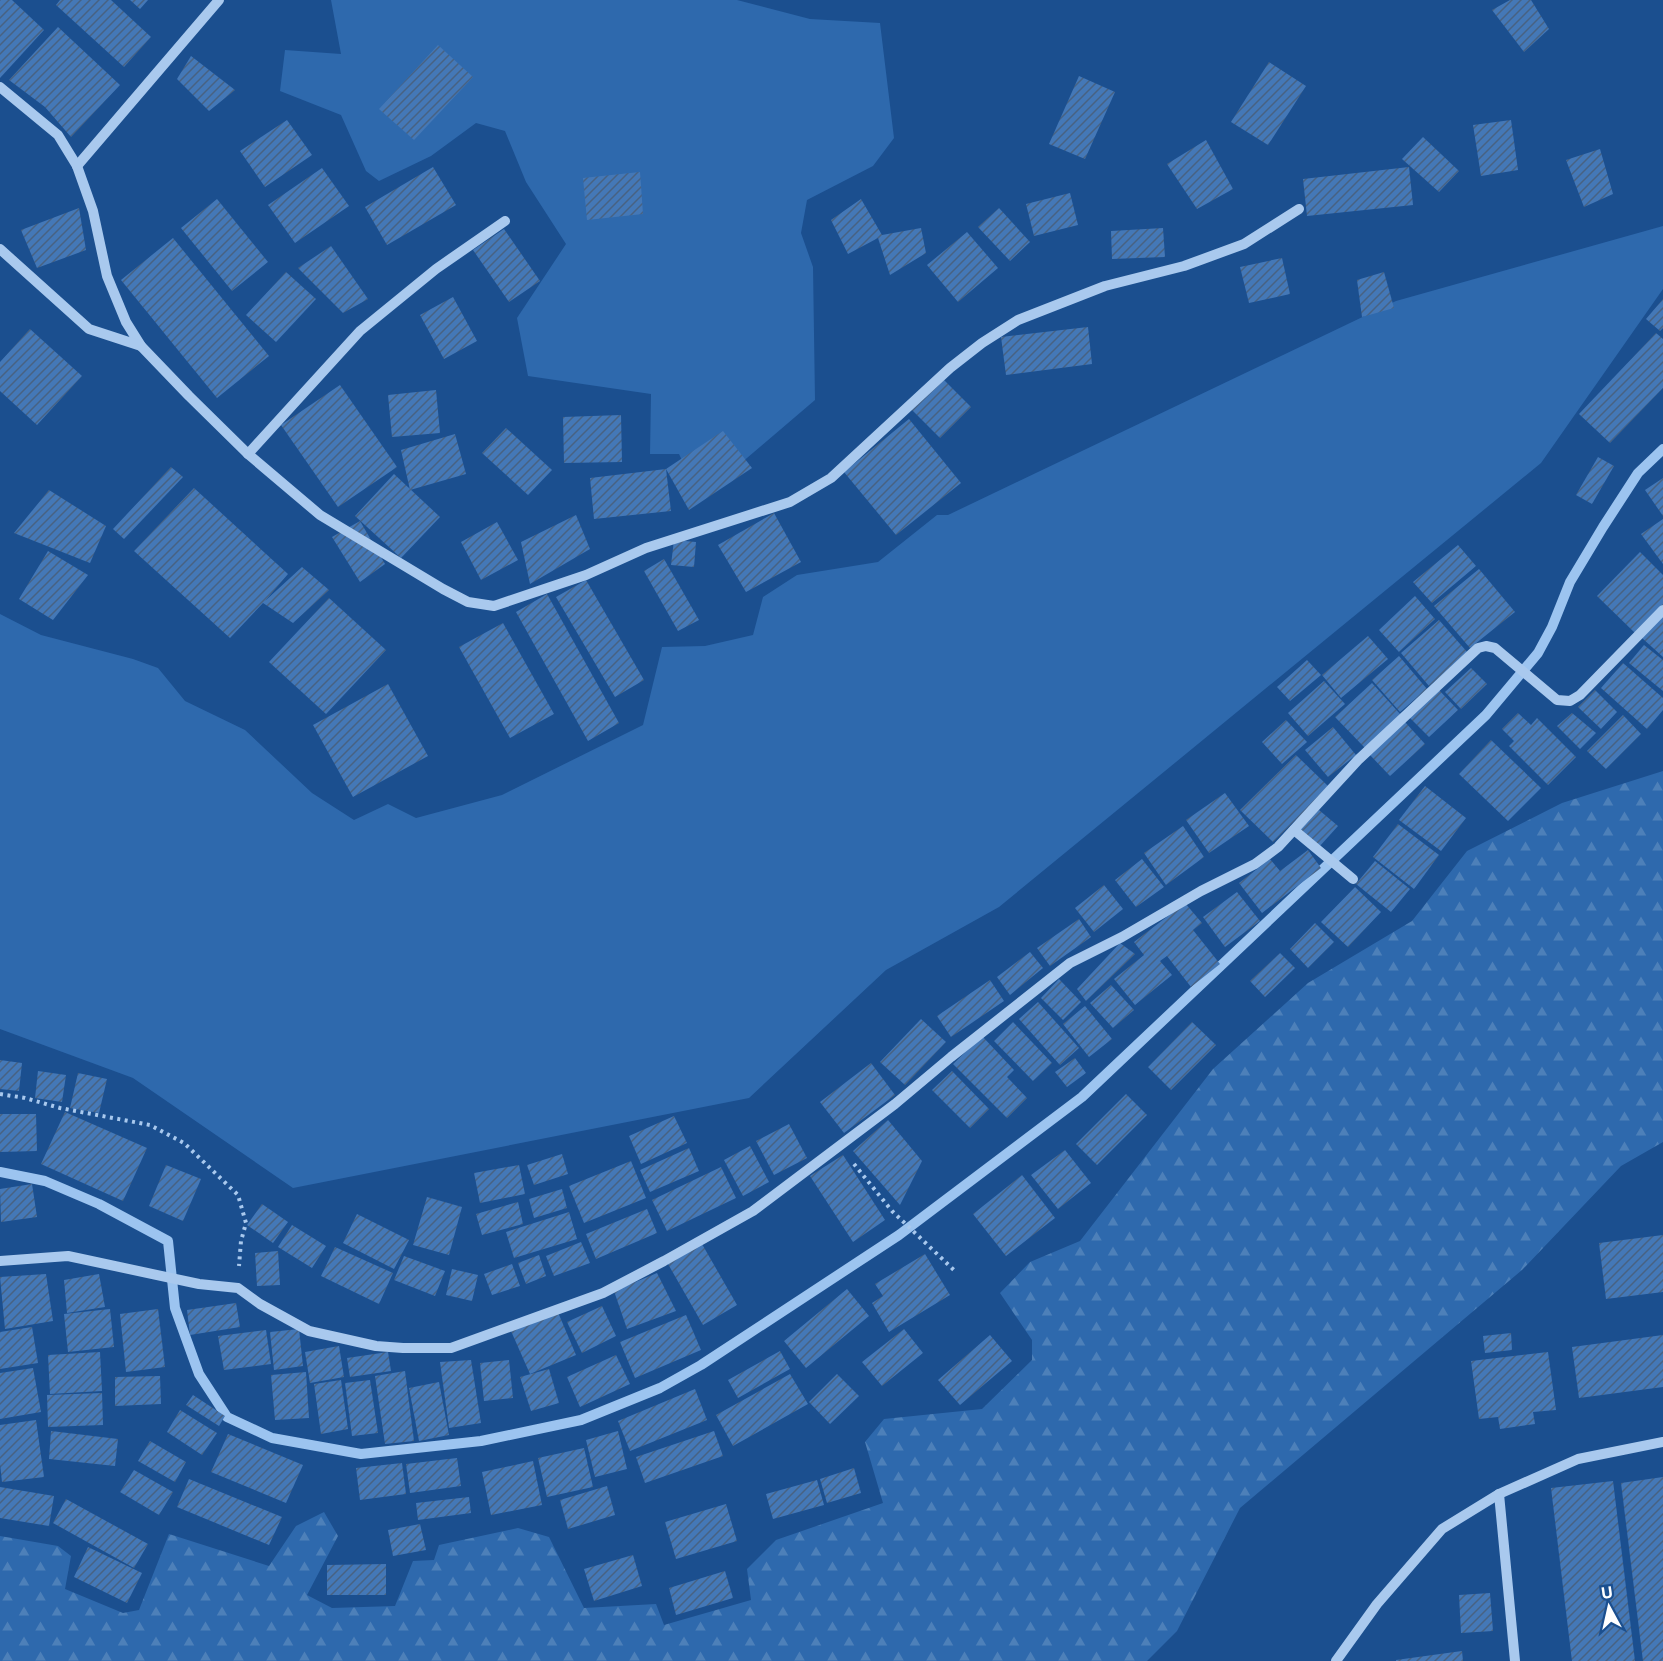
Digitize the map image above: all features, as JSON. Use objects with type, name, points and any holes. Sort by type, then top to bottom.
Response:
[{"type":"street","points":[[77,166],[219,0]]},
{"type":"street","points":[[0,87],[58,135],[77,166],[93,211],[107,276],[126,322],[141,346],[248,454],[320,515],[443,589],[468,602],[494,606],[533,595],[586,575],[646,548],[790,502],[831,478],[950,368],[982,343],[1018,320],[1105,286],[1184,266],[1244,244],[1299,209]]},
{"type":"street","points":[[248,454],[360,332],[436,269],[505,221]]},
{"type":"street","points":[[0,249],[89,329],[141,346]]},
{"type":"street","points":[[0,1261],[68,1256],[199,1284],[238,1288],[260,1304],[309,1331],[376,1346],[451,1348],[603,1293],[753,1211],[840,1147],[1070,963],[1255,864],[1278,847],[1358,760],[1478,648],[1486,646],[1495,648],[1557,700],[1569,701],[1580,695],[1663,610]]},
{"type":"street","points":[[1294,830],[1350,876]]},
{"type":"street","points":[[1336,1661],[1377,1604],[1442,1529],[1499,1494],[1578,1459],[1663,1442]]},
{"type":"street","points":[[1499,1494],[1515,1661]]},
{"type":"path","points":[[0,1094],[150,1125],[184,1143],[238,1195],[246,1223],[241,1241],[238,1288]]},
{"type":"path","points":[[840,1147],[892,1210],[956,1272]]},
{"type":"green space","points":[[331,0],[737,0],[810,19],[880,23],[894,138],[873,166],[807,200],[801,233],[813,267],[815,400],[700,498],[679,454],[650,454],[651,394],[528,376],[517,318],[566,244],[526,182],[505,131],[476,123],[431,156],[379,181],[366,171],[341,115],[280,91],[285,50],[341,54]]},
{"type":"green space","points":[[1663,226],[1663,289],[1541,463],[999,907],[886,970],[749,1098],[293,1188],[133,1078],[0,1029],[0,614],[41,635],[133,659],[158,668],[185,701],[245,730],[312,793],[354,820],[388,804],[416,818],[502,795],[643,725],[662,647],[705,646],[753,635],[763,597],[797,575],[878,562],[937,515],[948,515],[1396,301]]},
{"type":"green space","points":[[1663,771],[1663,1142],[1621,1166],[1522,1270],[1240,1508],[1177,1631],[1147,1661],[0,1661],[0,1536],[58,1546],[71,1556],[65,1589],[123,1613],[139,1610],[169,1534],[269,1566],[296,1526],[324,1512],[338,1536],[307,1595],[332,1608],[395,1606],[413,1561],[434,1560],[439,1545],[518,1528],[549,1537],[584,1608],[656,1604],[664,1625],[751,1600],[747,1569],[776,1540],[883,1503],[865,1442],[884,1419],[982,1409],[1032,1360],[1032,1340],[1000,1293],[1030,1262],[1080,1241],[1213,1069],[1308,983],[1412,921],[1467,851],[1562,803]]},
{"type":"building","points":[[0,0],[12,0],[44,30],[0,78]]},
{"type":"building","points":[[60,0],[111,0],[151,37],[124,67],[56,5]]},
{"type":"building","points":[[130,0],[148,0],[140,9]]},
{"type":"building","points":[[1510,0],[1531,0],[1549,29],[1524,52],[1492,10]]},
{"type":"building","points":[[58,27],[120,85],[71,137],[45,107],[9,80]]},
{"type":"building","points":[[438,45],[473,77],[414,140],[379,109]]},
{"type":"building","points":[[191,56],[235,90],[209,111],[177,79]]},
{"type":"building","points":[[1269,62],[1306,86],[1268,145],[1231,122]]},
{"type":"building","points":[[1079,76],[1115,92],[1085,159],[1049,144]]},
{"type":"building","points":[[287,120],[312,155],[265,187],[240,151]]},
{"type":"building","points":[[1511,120],[1518,170],[1481,176],[1473,125]]},
{"type":"building","points":[[1423,137],[1459,171],[1439,192],[1402,159]]},
{"type":"building","points":[[1206,140],[1233,189],[1197,209],[1167,164]]},
{"type":"building","points":[[1600,149],[1613,194],[1584,207],[1566,160]]},
{"type":"building","points":[[433,167],[456,205],[387,245],[365,207]]},
{"type":"building","points":[[1409,167],[1413,205],[1307,216],[1303,179]]},
{"type":"building","points":[[322,168],[349,206],[295,243],[268,205]]},
{"type":"building","points":[[640,172],[643,214],[587,220],[583,178]]},
{"type":"building","points":[[1070,193],[1078,225],[1034,236],[1026,204]]},
{"type":"building","points":[[217,199],[268,262],[232,291],[181,228]]},
{"type":"building","points":[[861,199],[882,235],[921,228],[926,253],[890,275],[878,238],[848,254],[831,220]]},
{"type":"building","points":[[79,208],[86,250],[37,268],[21,230]]},
{"type":"building","points":[[999,208],[1030,242],[1010,261],[978,227]]},
{"type":"building","points":[[1163,228],[1165,257],[1112,259],[1111,231]]},
{"type":"building","points":[[504,229],[540,281],[509,302],[473,250]]},
{"type":"building","points":[[967,232],[998,268],[958,302],[927,265]]},
{"type":"building","points":[[173,238],[269,356],[217,398],[121,280]]},
{"type":"building","points":[[331,246],[368,299],[343,313],[298,268]]},
{"type":"building","points":[[1282,258],[1290,294],[1249,303],[1240,267]]},
{"type":"building","points":[[286,272],[316,299],[276,342],[246,315]]},
{"type":"building","points":[[1384,272],[1394,308],[1362,317],[1357,280]]},
{"type":"building","points":[[453,297],[477,341],[444,359],[420,315]]},
{"type":"building","points":[[1663,299],[1663,328],[1660,331],[1646,319]]},
{"type":"building","points":[[1088,327],[1092,364],[1006,375],[1001,337]]},
{"type":"building","points":[[30,329],[82,376],[37,425],[0,391],[0,362]]},
{"type":"building","points":[[1656,333],[1663,339],[1663,388],[1610,443],[1579,414]]},
{"type":"building","points":[[944,380],[971,407],[940,438],[912,410]]},
{"type":"building","points":[[340,385],[397,467],[338,507],[281,425]]},
{"type":"building","points":[[436,390],[440,433],[392,437],[388,395]]},
{"type":"building","points":[[621,415],[622,462],[564,463],[563,417]]},
{"type":"building","points":[[909,419],[961,483],[896,535],[844,472]]},
{"type":"building","points":[[506,428],[552,470],[528,495],[482,453]]},
{"type":"building","points":[[723,431],[752,468],[689,510],[666,469]]},
{"type":"building","points":[[455,434],[466,474],[410,490],[401,450]]},
{"type":"building","points":[[1598,457],[1614,466],[1592,504],[1576,495]]},
{"type":"building","points":[[171,467],[183,477],[124,539],[113,529]]},
{"type":"building","points":[[666,469],[671,511],[594,519],[590,478]]},
{"type":"building","points":[[394,474],[440,517],[401,558],[355,516]]},
{"type":"building","points":[[1663,478],[1663,516],[1645,490]]},
{"type":"building","points":[[194,488],[288,574],[265,601],[302,567],[329,590],[293,623],[263,603],[230,638],[134,551]]},
{"type":"building","points":[[49,490],[106,526],[90,563],[14,533]]},
{"type":"building","points":[[774,513],[801,562],[746,592],[718,545]]},
{"type":"building","points":[[576,515],[590,549],[530,584],[521,542]]},
{"type":"building","points":[[1663,519],[1663,564],[1641,534]]},
{"type":"building","points":[[360,521],[385,564],[360,582],[332,537]]},
{"type":"building","points":[[497,522],[518,560],[481,580],[461,542]]},
{"type":"building","points":[[674,540],[696,542],[694,567],[671,565]]},
{"type":"building","points":[[1458,545],[1476,566],[1432,603],[1413,582]]},
{"type":"building","points":[[48,551],[88,575],[53,620],[19,599]]},
{"type":"building","points":[[1640,552],[1663,575],[1663,605],[1635,633],[1597,596]]},
{"type":"building","points":[[664,559],[699,620],[678,631],[644,571]]},
{"type":"building","points":[[1479,569],[1515,612],[1470,648],[1434,606]]},
{"type":"building","points":[[586,580],[644,680],[615,697],[556,597]]},
{"type":"building","points":[[547,594],[619,723],[588,741],[516,612]]},
{"type":"building","points":[[1415,596],[1435,619],[1399,652],[1379,630]]},
{"type":"building","points":[[329,598],[386,650],[326,714],[269,662]]},
{"type":"building","points":[[1663,615],[1663,657],[1642,638]]},
{"type":"building","points":[[1439,620],[1468,653],[1429,686],[1401,653]]},
{"type":"building","points":[[503,623],[554,714],[510,738],[459,647]]},
{"type":"building","points":[[1368,636],[1388,659],[1341,698],[1322,675]]},
{"type":"building","points":[[1644,645],[1663,660],[1663,691],[1629,663]]},
{"type":"building","points":[[1399,656],[1427,689],[1400,712],[1372,680]]},
{"type":"building","points":[[1307,660],[1321,675],[1290,701],[1277,687]]},
{"type":"building","points":[[1623,663],[1663,698],[1663,710],[1647,729],[1601,688]]},
{"type":"building","points":[[1471,668],[1487,684],[1461,709],[1445,692]]},
{"type":"building","points":[[1324,681],[1345,704],[1308,736],[1288,713]]},
{"type":"building","points":[[1372,683],[1401,715],[1365,748],[1335,717]]},
{"type":"building","points":[[388,684],[428,756],[353,797],[313,725]]},
{"type":"building","points":[[1438,689],[1458,710],[1429,737],[1409,717]]},
{"type":"building","points":[[1595,690],[1617,712],[1601,729],[1578,707]]},
{"type":"building","points":[[1518,713],[1531,725],[1537,718],[1576,757],[1548,785],[1509,746],[1514,741],[1502,729]]},
{"type":"building","points":[[1572,713],[1596,733],[1580,749],[1557,726]]},
{"type":"building","points":[[1623,715],[1641,734],[1606,769],[1587,751]]},
{"type":"building","points":[[1286,720],[1307,742],[1282,764],[1262,742]]},
{"type":"building","points":[[1405,722],[1425,744],[1390,776],[1369,754]]},
{"type":"building","points":[[1333,727],[1356,755],[1328,777],[1305,750]]},
{"type":"building","points":[[1491,740],[1541,788],[1508,821],[1459,774]]},
{"type":"building","points":[[1296,755],[1329,787],[1273,842],[1240,810]]},
{"type":"building","points":[[1425,786],[1466,818],[1441,851],[1399,820]]},
{"type":"building","points":[[1225,793],[1249,826],[1209,853],[1186,820]]},
{"type":"building","points":[[1319,810],[1338,826],[1319,847],[1300,830]]},
{"type":"building","points":[[1398,824],[1439,855],[1414,889],[1373,857]]},
{"type":"building","points":[[1183,826],[1204,857],[1166,885],[1144,853]]},
{"type":"building","points":[[1308,850],[1321,868],[1262,913],[1239,883],[1270,859],[1280,871]]},
{"type":"building","points":[[1142,859],[1164,887],[1136,907],[1115,880]]},
{"type":"building","points":[[1375,861],[1410,889],[1391,912],[1356,884]]},
{"type":"building","points":[[1104,885],[1123,909],[1094,932],[1075,908]]},
{"type":"building","points":[[1355,887],[1381,912],[1348,947],[1321,922]]},
{"type":"building","points":[[1237,892],[1260,921],[1225,947],[1203,917]]},
{"type":"building","points":[[1185,903],[1202,923],[1193,930],[1220,964],[1191,987],[1167,956],[1160,961],[1172,975],[1135,1005],[1114,979],[1144,955],[1134,942]]},
{"type":"building","points":[[1079,919],[1091,937],[1050,966],[1037,948]]},
{"type":"building","points":[[1315,923],[1334,942],[1308,968],[1290,949]]},
{"type":"building","points":[[1120,943],[1135,954],[1086,1001],[1077,989]]},
{"type":"building","points":[[1030,952],[1043,968],[1010,995],[997,977]]},
{"type":"building","points":[[1280,953],[1295,968],[1265,997],[1250,981]]},
{"type":"building","points":[[1059,979],[1081,1002],[1063,1020],[1041,998]]},
{"type":"building","points":[[990,980],[1004,1001],[951,1037],[937,1016]]},
{"type":"building","points":[[1111,985],[1134,1010],[1113,1028],[1090,1003]]},
{"type":"building","points":[[1038,1002],[1079,1048],[1060,1065],[1019,1019]]},
{"type":"building","points":[[1085,1006],[1112,1039],[1089,1057],[1063,1024]]},
{"type":"building","points":[[921,1019],[946,1042],[905,1085],[880,1062]]},
{"type":"building","points":[[1013,1022],[1052,1063],[1033,1081],[994,1041]]},
{"type":"building","points":[[1192,1022],[1216,1045],[1171,1090],[1148,1067]]},
{"type":"building","points":[[982,1036],[1014,1070],[1007,1077],[1027,1098],[1007,1118],[953,1064]]},
{"type":"building","points":[[1075,1058],[1086,1073],[1067,1087],[1055,1072]]},
{"type":"building","points":[[0,1060],[22,1063],[19,1091],[0,1089]]},
{"type":"building","points":[[871,1063],[895,1095],[844,1133],[820,1102]]},
{"type":"building","points":[[38,1071],[66,1075],[62,1102],[35,1098]]},
{"type":"building","points":[[952,1071],[989,1109],[970,1128],[932,1090]]},
{"type":"building","points":[[78,1073],[107,1079],[99,1113],[70,1108]]},
{"type":"building","points":[[1126,1094],[1147,1115],[1097,1165],[1076,1144]]},
{"type":"building","points":[[65,1112],[147,1148],[123,1201],[41,1164]]},
{"type":"building","points":[[0,1114],[36,1114],[37,1151],[0,1152]]},
{"type":"building","points":[[674,1116],[687,1143],[641,1164],[629,1136]]},
{"type":"building","points":[[888,1120],[922,1161],[900,1205],[853,1151]]},
{"type":"building","points":[[789,1124],[807,1158],[774,1175],[756,1141]]},
{"type":"building","points":[[750,1146],[769,1182],[743,1196],[724,1160]]},
{"type":"building","points":[[689,1148],[699,1171],[650,1192],[640,1170]]},
{"type":"building","points":[[1065,1150],[1091,1183],[1058,1209],[1031,1175]]},
{"type":"building","points":[[562,1154],[568,1174],[534,1185],[527,1165]]},
{"type":"building","points":[[843,1155],[885,1220],[853,1242],[810,1176]]},
{"type":"building","points":[[631,1161],[646,1198],[584,1223],[569,1186]]},
{"type":"building","points":[[166,1165],[201,1179],[183,1221],[149,1206]]},
{"type":"building","points":[[519,1165],[525,1194],[480,1203],[474,1173]]},
{"type":"building","points":[[721,1167],[736,1198],[667,1231],[652,1200]]},
{"type":"building","points":[[1022,1175],[1055,1218],[1006,1256],[973,1214]]},
{"type":"building","points":[[32,1184],[37,1217],[1,1222],[0,1189]]},
{"type":"building","points":[[562,1189],[567,1208],[534,1218],[529,1199]]},
{"type":"building","points":[[427,1197],[462,1207],[449,1255],[413,1245]]},
{"type":"building","points":[[518,1202],[523,1224],[482,1235],[476,1214]]},
{"type":"building","points":[[262,1204],[288,1222],[273,1243],[247,1225]]},
{"type":"building","points":[[647,1209],[657,1233],[596,1259],[586,1234]]},
{"type":"building","points":[[569,1212],[577,1239],[514,1258],[506,1232]]},
{"type":"building","points":[[357,1214],[409,1240],[394,1269],[343,1243]]},
{"type":"building","points":[[292,1225],[326,1246],[312,1268],[278,1247]]},
{"type":"building","points":[[1663,1235],[1663,1292],[1606,1299],[1599,1243]]},
{"type":"building","points":[[581,1242],[590,1263],[554,1276],[546,1256]]},
{"type":"building","points":[[702,1244],[737,1305],[703,1325],[668,1264]]},
{"type":"building","points":[[335,1247],[393,1273],[379,1304],[321,1276]]},
{"type":"building","points":[[278,1251],[280,1285],[257,1286],[255,1253]]},
{"type":"building","points":[[925,1254],[950,1295],[889,1332],[872,1303],[883,1296],[875,1284]]},
{"type":"building","points":[[539,1255],[546,1276],[526,1284],[518,1263]]},
{"type":"building","points":[[404,1256],[445,1271],[435,1296],[394,1280]]},
{"type":"building","points":[[512,1264],[520,1286],[492,1295],[484,1274]]},
{"type":"building","points":[[452,1269],[478,1275],[472,1301],[446,1295]]},
{"type":"building","points":[[657,1273],[676,1311],[627,1329],[614,1291]]},
{"type":"building","points":[[46,1274],[53,1321],[5,1329],[0,1277]]},
{"type":"building","points":[[99,1274],[105,1307],[67,1313],[64,1280]]},
{"type":"building","points":[[847,1289],[869,1316],[806,1368],[784,1341]]},
{"type":"building","points":[[236,1303],[240,1327],[190,1335],[187,1310]]},
{"type":"building","points":[[602,1306],[616,1336],[582,1353],[567,1322]]},
{"type":"building","points":[[110,1309],[114,1347],[68,1352],[64,1314]]},
{"type":"building","points":[[158,1309],[165,1367],[126,1372],[120,1314]]},
{"type":"building","points":[[557,1310],[576,1355],[530,1374],[511,1331]]},
{"type":"building","points":[[686,1315],[701,1350],[635,1378],[620,1342]]},
{"type":"building","points":[[32,1327],[38,1363],[0,1369],[0,1332]]},
{"type":"building","points":[[299,1329],[303,1366],[274,1370],[270,1332]]},
{"type":"building","points":[[904,1329],[923,1353],[882,1386],[862,1362]]},
{"type":"building","points":[[266,1330],[271,1364],[224,1370],[218,1336]]},
{"type":"building","points":[[1511,1333],[1512,1350],[1485,1353],[1483,1336]]},
{"type":"building","points":[[990,1335],[1012,1361],[960,1405],[938,1380]]},
{"type":"building","points":[[1663,1335],[1663,1387],[1579,1398],[1572,1347]]},
{"type":"building","points":[[339,1346],[344,1377],[310,1383],[305,1352]]},
{"type":"building","points":[[780,1351],[790,1369],[738,1398],[728,1380]]},
{"type":"building","points":[[100,1352],[102,1391],[50,1394],[48,1355]]},
{"type":"building","points":[[388,1352],[391,1371],[350,1377],[347,1358]]},
{"type":"building","points":[[1548,1352],[1556,1410],[1533,1412],[1535,1424],[1500,1429],[1498,1417],[1479,1419],[1471,1361]]},
{"type":"building","points":[[616,1355],[630,1384],[580,1407],[567,1377]]},
{"type":"building","points":[[471,1360],[481,1423],[449,1428],[440,1362]]},
{"type":"building","points":[[509,1360],[513,1398],[484,1401],[480,1363]]},
{"type":"building","points":[[33,1368],[41,1412],[0,1419],[0,1373]]},
{"type":"building","points":[[549,1369],[559,1403],[531,1411],[520,1377]]},
{"type":"building","points":[[405,1371],[414,1441],[385,1444],[375,1376]]},
{"type":"building","points":[[306,1372],[309,1418],[275,1420],[271,1375]]},
{"type":"building","points":[[790,1374],[808,1404],[733,1446],[716,1415]]},
{"type":"building","points":[[837,1374],[859,1396],[830,1424],[809,1402]]},
{"type":"building","points":[[160,1376],[161,1404],[115,1406],[115,1377]]},
{"type":"building","points":[[341,1380],[348,1429],[321,1434],[314,1384]]},
{"type":"building","points":[[370,1380],[378,1433],[352,1436],[345,1383]]},
{"type":"building","points":[[439,1382],[449,1435],[419,1441],[409,1388]]},
{"type":"building","points":[[695,1389],[707,1420],[630,1451],[618,1421]]},
{"type":"building","points":[[102,1393],[103,1425],[48,1427],[47,1395]]},
{"type":"building","points":[[193,1395],[225,1416],[219,1426],[186,1405]]},
{"type":"building","points":[[180,1410],[217,1433],[202,1455],[167,1432]]},
{"type":"building","points":[[36,1420],[44,1477],[2,1482],[0,1425]]},
{"type":"building","points":[[51,1431],[118,1439],[115,1466],[49,1459]]},
{"type":"building","points":[[618,1431],[627,1469],[595,1477],[586,1440]]},
{"type":"building","points":[[714,1431],[723,1456],[645,1483],[636,1457]]},
{"type":"building","points":[[228,1434],[303,1465],[286,1503],[211,1472]]},
{"type":"building","points":[[150,1441],[186,1462],[175,1482],[138,1461]]},
{"type":"building","points":[[584,1448],[593,1487],[547,1497],[538,1458]]},
{"type":"building","points":[[457,1458],[461,1486],[410,1493],[406,1464]]},
{"type":"building","points":[[533,1461],[542,1505],[491,1515],[482,1472]]},
{"type":"building","points":[[402,1463],[406,1494],[360,1500],[356,1468]]},
{"type":"building","points":[[854,1468],[861,1493],[827,1503],[820,1479]]},
{"type":"building","points":[[134,1470],[173,1492],[159,1515],[120,1492]]},
{"type":"building","points":[[1663,1477],[1663,1661],[1643,1661],[1621,1483]]},
{"type":"building","points":[[189,1479],[282,1517],[269,1545],[177,1507]]},
{"type":"building","points":[[817,1480],[824,1505],[773,1519],[766,1494]]},
{"type":"building","points":[[1613,1481],[1635,1661],[1572,1661],[1551,1488]]},
{"type":"building","points":[[607,1486],[615,1515],[568,1529],[560,1500]]},
{"type":"building","points":[[0,1487],[54,1496],[49,1526],[0,1518]]},
{"type":"building","points":[[469,1497],[471,1513],[418,1520],[416,1503]]},
{"type":"building","points":[[66,1499],[148,1544],[134,1568],[53,1523]]},
{"type":"building","points":[[726,1504],[737,1541],[676,1559],[665,1522]]},
{"type":"building","points":[[420,1524],[426,1550],[393,1556],[388,1530]]},
{"type":"building","points":[[88,1547],[142,1573],[127,1603],[74,1577]]},
{"type":"building","points":[[633,1555],[642,1586],[594,1601],[584,1569]]},
{"type":"building","points":[[386,1564],[386,1595],[327,1595],[327,1565]]},
{"type":"building","points":[[725,1571],[733,1598],[676,1615],[669,1588]]},
{"type":"building","points":[[1490,1593],[1493,1631],[1461,1633],[1459,1595]]},
{"type":"building","points":[[1462,1651],[1463,1661],[1396,1661],[1396,1660]]},
{"type":"waterway","points":[[0,1172],[45,1181],[99,1204],[168,1241],[175,1308],[199,1374],[227,1417],[272,1438],[361,1454],[481,1441],[581,1420],[660,1388],[701,1365],[899,1235],[1082,1097],[1486,715],[1538,653],[1552,627],[1570,582],[1603,527],[1638,473],[1663,449]]}]
